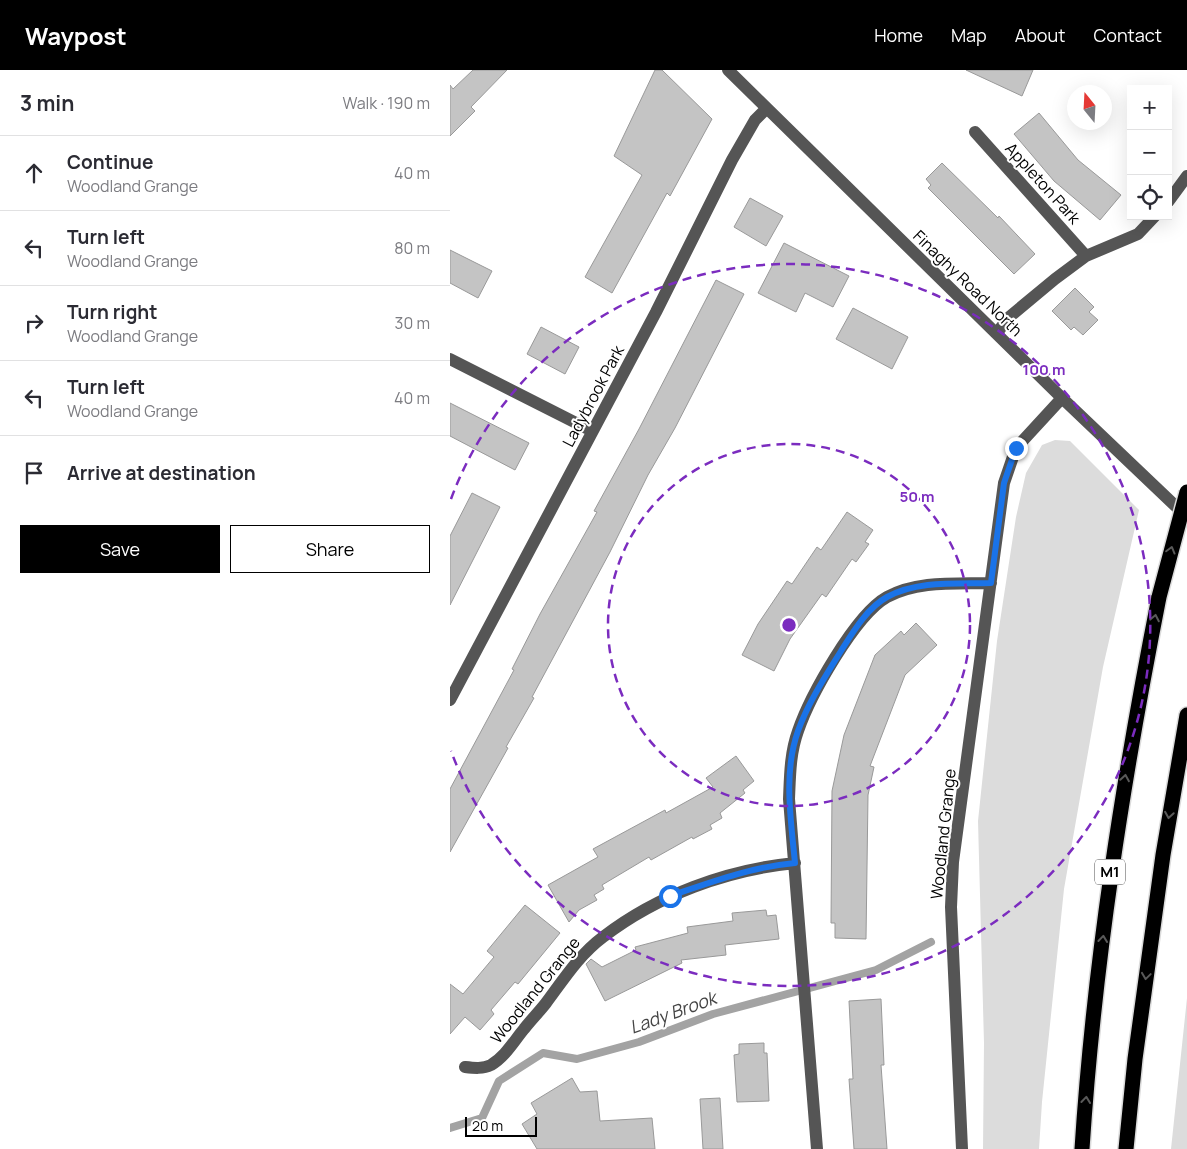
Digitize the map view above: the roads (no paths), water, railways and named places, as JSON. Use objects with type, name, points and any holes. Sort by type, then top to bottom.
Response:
[{"type":"highway","name":"M1","points":[[1082,1149],[1109,881],[1131,738],[1159,598],[1187,492]]},
{"type":"highway","points":[[1126,1149],[1135,1059],[1161,865],[1187,715]]},
{"type":"street","name":"Finaghy Road North","points":[[728,70],[1062,398],[1187,517]]},
{"type":"street","name":"Ladybrook Park","points":[[450,700],[656,312],[732,160],[755,120],[766,108]]},
{"type":"street","name":"Appleton Park","points":[[975,132],[1086,256]]},
{"type":"street","points":[[1172,197],[1187,176]]},
{"type":"street","points":[[997,333],[1008,318],[1086,256],[1138,234],[1151,220]]},
{"type":"street","points":[[450,359],[592,431]]},
{"type":"street","name":"Woodland Grange","points":[[962,1149],[952,917],[953,862],[1004,483],[1016,448],[1062,398]]},
{"type":"street","points":[[817,1149],[789,799],[791,760],[798,731],[818,688],[857,624],[886,597],[910,588],[991,583]]},
{"type":"street","name":"Woodland Grange","points":[[465,1067],[479,1068],[492,1064],[505,1054],[580,956],[637,912],[670,896],[716,880],[765,866],[795,863]]},
{"type":"waterway","name":"Lady Brook","points":[[450,1128],[482,1118],[499,1081],[543,1053],[577,1059],[639,1042],[713,1014],[876,970],[931,942]]}]
